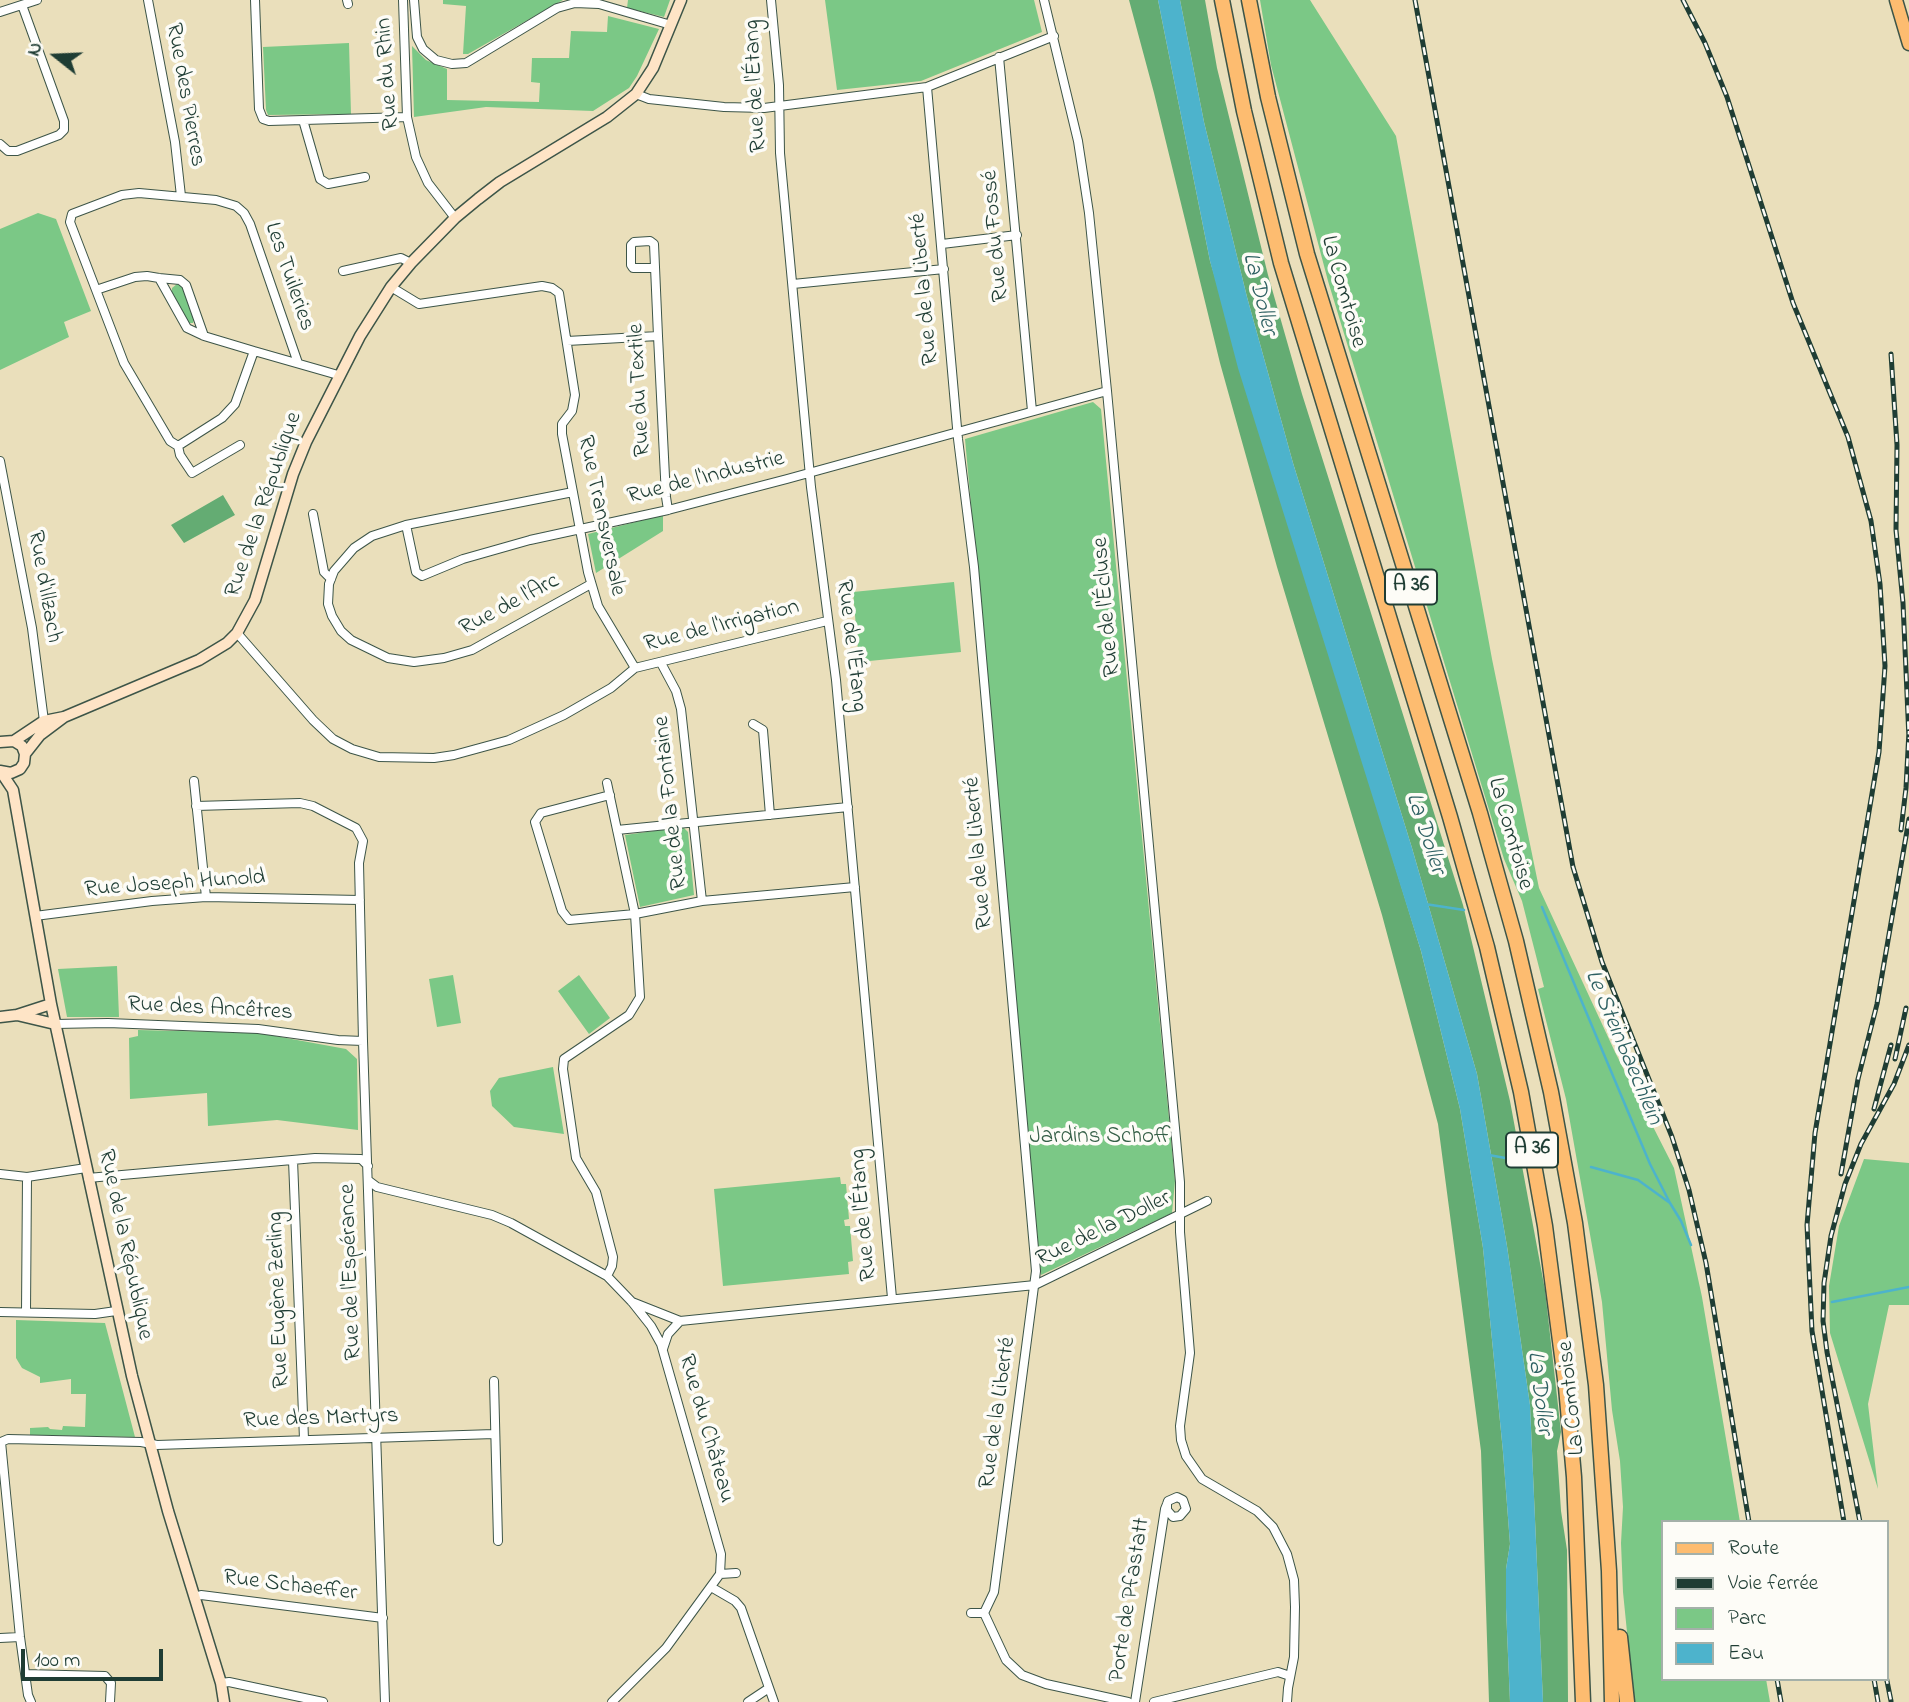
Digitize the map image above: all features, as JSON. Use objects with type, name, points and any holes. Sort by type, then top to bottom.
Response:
[{"type":"highway","name":"La Comtoise","points":[[1222,0],[1247,123],[1285,275],[1451,817],[1488,947],[1521,1092],[1545,1226],[1566,1387],[1574,1477],[1583,1702]]},
{"type":"highway","name":"La Comtoise","points":[[1249,0],[1268,97],[1307,254],[1480,813],[1516,941],[1548,1080],[1567,1176],[1596,1385],[1609,1571],[1612,1702]]},
{"type":"highway","points":[[1609,1571],[1618,1618],[1627,1702]]},
{"type":"main road","name":"Rue de la République","points":[[5,740],[44,721],[64,717],[199,660],[227,643],[237,633],[256,600],[298,463],[338,375],[391,287],[411,262],[456,218],[500,182],[607,117],[636,94],[653,68],[681,0]]},
{"type":"main road","points":[[1896,0],[1909,44]]},
{"type":"main road","name":"Rue de la République","points":[[13,790],[25,754],[40,735],[64,717]]},
{"type":"main road","points":[[5,740],[22,746],[25,754]]},
{"type":"main road","points":[[1,771],[11,773],[20,769]]},
{"type":"main road","name":"Rue de la République","points":[[1,771],[13,790],[51,1004],[116,1311],[149,1443],[221,1683],[224,1702]]},
{"type":"main road","points":[[0,1017],[17,1015],[51,1004]]},
{"type":"main road","points":[[17,1015],[55,1024]]},
{"type":"street","points":[[0,12],[37,0]]},
{"type":"street","name":"Rue des Pierres","points":[[148,0],[181,196]]},
{"type":"street","points":[[256,0],[260,115],[269,121],[407,117]]},
{"type":"street","name":"Rue du Rhin","points":[[403,0],[407,117],[416,157],[428,183],[456,218]]},
{"type":"street","points":[[414,0],[417,37],[423,49],[436,60],[452,64],[466,63],[557,8],[575,3],[599,2],[671,26]]},
{"type":"street","name":"Rue de l'Étang","points":[[771,0],[780,153],[810,473],[836,680],[892,1298]]},
{"type":"street","name":"Rue de l'Écluse","points":[[1044,0],[1078,141],[1107,391],[1180,1182],[1180,1232],[1190,1353],[1180,1426],[1181,1440],[1186,1456],[1202,1479],[1257,1511],[1273,1527],[1287,1554],[1294,1580],[1295,1607],[1294,1657],[1287,1702]]},
{"type":"street","points":[[0,144],[8,151],[17,151],[59,135],[64,130],[64,121],[22,5]]},
{"type":"street","points":[[636,94],[649,99],[724,107],[764,108],[927,87],[1054,36]]},
{"type":"street","name":"Rue du Fossé","points":[[999,57],[1032,411]]},
{"type":"street","name":"Rue de la Liberté","points":[[927,87],[958,433],[974,567],[1036,1271],[994,1592],[984,1613]]},
{"type":"street","points":[[303,120],[320,178],[328,184],[365,177]]},
{"type":"street","name":"Les Tuileries","points":[[240,445],[191,473],[180,455],[178,446],[170,441],[124,363],[70,222],[72,214],[122,195],[139,193],[227,202],[244,213],[298,363]]},
{"type":"street","points":[[942,244],[1017,235]]},
{"type":"street","points":[[343,271],[401,258],[411,262]]},
{"type":"street","name":"Rue du Textile","points":[[655,268],[668,510]]},
{"type":"street","points":[[793,284],[944,269]]},
{"type":"street","points":[[96,290],[135,277],[180,280],[186,285],[204,336]]},
{"type":"street","name":"Les Tuileries","points":[[159,278],[187,328],[204,336],[338,375]]},
{"type":"street","name":"Rue Transversale","points":[[391,287],[419,304],[542,286],[559,293],[575,395],[572,411],[562,424],[562,434],[591,584],[598,606],[635,668]]},
{"type":"street","points":[[567,341],[658,336]]},
{"type":"street","points":[[178,446],[222,418],[235,404],[254,351]]},
{"type":"street","name":"Rue de l'Industrie","points":[[406,525],[416,572],[422,576],[463,559],[530,540],[668,510],[1107,391]]},
{"type":"street","name":"Rue d'Illzach","points":[[0,461],[32,628],[44,721]]},
{"type":"street","points":[[331,579],[354,548],[372,536],[406,525],[573,492]]},
{"type":"street","name":"Rue de l'Arc","points":[[313,514],[324,572],[331,579],[328,604],[332,616],[341,631],[351,640],[388,658],[414,662],[444,658],[471,650],[591,584]]},
{"type":"street","name":"Rue de l'Irrigation","points":[[237,633],[333,739],[352,749],[379,757],[442,758],[509,740],[576,708],[611,688],[635,668],[827,621]]},
{"type":"street","name":"Rue de la Fontaine","points":[[661,663],[676,691],[681,709],[702,901]]},
{"type":"street","points":[[752,724],[763,730],[770,815]]},
{"type":"street","points":[[194,781],[206,897]]},
{"type":"street","points":[[607,783],[635,915],[640,997],[629,1015],[564,1059],[563,1069],[576,1158],[596,1192],[612,1257],[612,1266],[607,1276]]},
{"type":"street","points":[[610,795],[541,813],[538,817],[535,828],[565,916],[573,921],[635,915],[702,901],[855,887]]},
{"type":"street","name":"Rue de l'Espérance","points":[[197,806],[300,803],[313,806],[356,828],[363,841],[359,863],[363,1041],[385,1702]]},
{"type":"street","points":[[617,830],[848,807]]},
{"type":"street","name":"Rue Joseph Hunold","points":[[35,916],[206,897],[360,900]]},
{"type":"street","name":"Rue des Ancêtres","points":[[55,1024],[108,1023],[258,1029],[363,1041]]},
{"type":"street","points":[[0,1174],[27,1177],[293,1160],[361,1159],[368,1166]]},
{"type":"street","name":"Rue Eugène Zerling","points":[[293,1160],[304,1439]]},
{"type":"street","points":[[26,1312],[27,1177]]},
{"type":"street","name":"Rue du Château","points":[[369,1181],[377,1187],[492,1215],[511,1223],[607,1276],[632,1302],[651,1326],[663,1352],[721,1554],[720,1574]]},
{"type":"street","name":"Rue de la Doller","points":[[680,1321],[1035,1284],[1208,1200]]},
{"type":"street","name":"Rue du Château","points":[[632,1302],[680,1321]]},
{"type":"street","points":[[0,1312],[95,1314],[116,1311]]},
{"type":"street","points":[[663,1352],[668,1334],[680,1321]]},
{"type":"street","points":[[494,1381],[498,1541]]},
{"type":"street","name":"Rue des Martyrs","points":[[20,1637],[1,1442],[8,1439],[157,1445],[494,1434]]},
{"type":"street","name":"Porte de Pfastatt","points":[[1135,1702],[1167,1504]]},
{"type":"street","points":[[612,1702],[666,1648],[720,1574],[736,1573]]},
{"type":"street","points":[[711,1587],[735,1601],[741,1608],[774,1702]]},
{"type":"street","name":"Rue Schaeffer","points":[[194,1597],[201,1595],[383,1618]]},
{"type":"street","points":[[971,1613],[984,1613],[1006,1660],[1022,1675],[1046,1684],[1128,1702]]},
{"type":"street","points":[[0,1638],[20,1637],[24,1674],[31,1702]]},
{"type":"street","points":[[1154,1702],[1278,1672],[1290,1676]]},
{"type":"street","points":[[24,1674],[105,1676],[111,1683],[110,1702]]},
{"type":"street","points":[[221,1683],[229,1682],[323,1702]]},
{"type":"street","points":[[748,1702],[769,1688]]},
{"type":"green space","points":[[443,0],[563,0],[468,54],[463,54],[466,6],[443,4]]},
{"type":"green space","points":[[628,0],[670,0],[664,17],[627,8]]},
{"type":"green space","points":[[825,0],[1034,0],[1042,32],[921,81],[837,90]]},
{"type":"green space","points":[[1129,0],[1158,0],[1210,261],[1421,951],[1460,1109],[1483,1248],[1503,1452],[1510,1544],[1506,1569],[1506,1608],[1510,1702],[1489,1702],[1481,1451],[1438,1124],[1382,915],[1277,567],[1220,363]]},
{"type":"green space","points":[[1180,0],[1205,0],[1217,68],[1268,275],[1302,394],[1463,905],[1510,1101],[1545,1290],[1561,1432],[1557,1451],[1567,1550],[1568,1702],[1543,1702],[1530,1405],[1507,1246],[1477,1074],[1412,848],[1293,463],[1247,297],[1204,122]]},
{"type":"green space","points":[[1260,0],[1310,0],[1396,136],[1492,659],[1539,888],[1615,1052],[1674,1168],[1702,1297],[1740,1520],[1660,1520],[1660,1681],[1766,1681],[1770,1702],[1634,1702],[1623,1592],[1620,1461],[1612,1410],[1602,1302],[1566,1099],[1538,989],[1544,987],[1522,901],[1504,859],[1328,281],[1271,65]]},
{"type":"green space","points":[[608,16],[659,29],[629,88],[593,111],[486,107],[414,117],[412,46],[426,60],[447,69],[447,100],[539,102],[540,83],[531,82],[532,58],[569,58],[571,31],[607,32]]},
{"type":"green space","points":[[349,43],[351,114],[268,115],[263,47]]},
{"type":"green space","points":[[38,213],[56,219],[91,311],[64,322],[69,337],[0,370],[0,229]]},
{"type":"green space","points":[[177,284],[183,287],[193,323],[189,323],[172,292],[172,288]]},
{"type":"green space","name":"Jardins Schoff","points":[[1093,402],[1101,409],[1175,1181],[1172,1213],[1041,1275],[965,439]]},
{"type":"green space","points":[[223,495],[235,515],[184,543],[171,525]]},
{"type":"green space","points":[[663,515],[663,531],[596,573],[588,534]]},
{"type":"green space","points":[[954,582],[961,652],[859,662],[853,592]]},
{"type":"green space","points":[[683,827],[688,832],[694,895],[640,907],[625,835]]},
{"type":"green space","points":[[117,966],[119,1017],[67,1017],[58,969]]},
{"type":"green space","points":[[453,975],[461,1023],[437,1027],[429,979]]},
{"type":"green space","points":[[579,975],[610,1018],[589,1034],[558,991]]},
{"type":"green space","points":[[138,1030],[259,1033],[346,1049],[357,1059],[358,1130],[277,1120],[208,1126],[207,1093],[130,1099],[129,1038],[138,1036]]},
{"type":"green space","points":[[553,1067],[564,1134],[514,1127],[492,1106],[490,1091],[499,1078]]},
{"type":"green space","points":[[1864,1159],[1909,1163],[1909,1305],[1889,1305],[1868,1404],[1878,1489],[1830,1333],[1829,1286],[1839,1226]]},
{"type":"green space","points":[[840,1177],[841,1184],[846,1184],[849,1219],[844,1220],[845,1226],[850,1226],[853,1261],[848,1262],[849,1274],[723,1286],[714,1189]]},
{"type":"green space","points":[[16,1320],[105,1323],[135,1437],[30,1435],[30,1428],[48,1427],[62,1430],[63,1426],[85,1427],[86,1394],[71,1394],[71,1379],[40,1383],[40,1377],[22,1368],[16,1358]]},
{"type":"water","name":"La Doller","points":[[1158,0],[1180,0],[1204,122],[1247,297],[1293,463],[1412,848],[1477,1074],[1507,1246],[1530,1405],[1543,1702],[1510,1702],[1506,1569],[1510,1544],[1503,1452],[1483,1248],[1460,1109],[1421,951],[1238,368],[1210,261]]},
{"type":"waterway","name":"Le Steinbaechlein","points":[[1425,904],[1464,910]]},
{"type":"waterway","name":"Le Steinbaechlein","points":[[1542,907],[1650,1164],[1670,1203]]},
{"type":"waterway","name":"Le Steinbaechlein","points":[[1489,1155],[1516,1160]]},
{"type":"waterway","name":"Le Steinbaechlein","points":[[1591,1167],[1638,1180],[1670,1203],[1691,1245]]},
{"type":"waterway","name":"Le Steinbaechlein","points":[[1832,1302],[1909,1287]]},
{"type":"railway","points":[[1415,0],[1573,867],[1602,962],[1672,1137],[1689,1190],[1706,1263],[1749,1520]]},
{"type":"railway","points":[[1683,0],[1705,43],[1727,97],[1793,303],[1848,437],[1871,521],[1880,584],[1885,666],[1879,752],[1815,1133],[1807,1225],[1812,1331],[1844,1520]]},
{"type":"railway","points":[[1891,354],[1897,445],[1896,530],[1903,603],[1909,739]]},
{"type":"railway","points":[[1901,830],[1909,731]]},
{"type":"railway","points":[[1841,1174],[1858,1079],[1877,1004],[1909,819]]},
{"type":"railway","points":[[1895,1059],[1906,1008]]},
{"type":"railway","points":[[1874,1109],[1891,1045]]},
{"type":"railway","points":[[1860,1520],[1827,1352],[1823,1321],[1824,1283],[1831,1236],[1845,1184],[1861,1144],[1894,1084],[1909,1045]]},
{"type":"railway","points":[[1777,1681],[1781,1702]]},
{"type":"railway","points":[[1874,1681],[1878,1702]]},
{"type":"railway","points":[[1887,1681],[1891,1701]]}]
